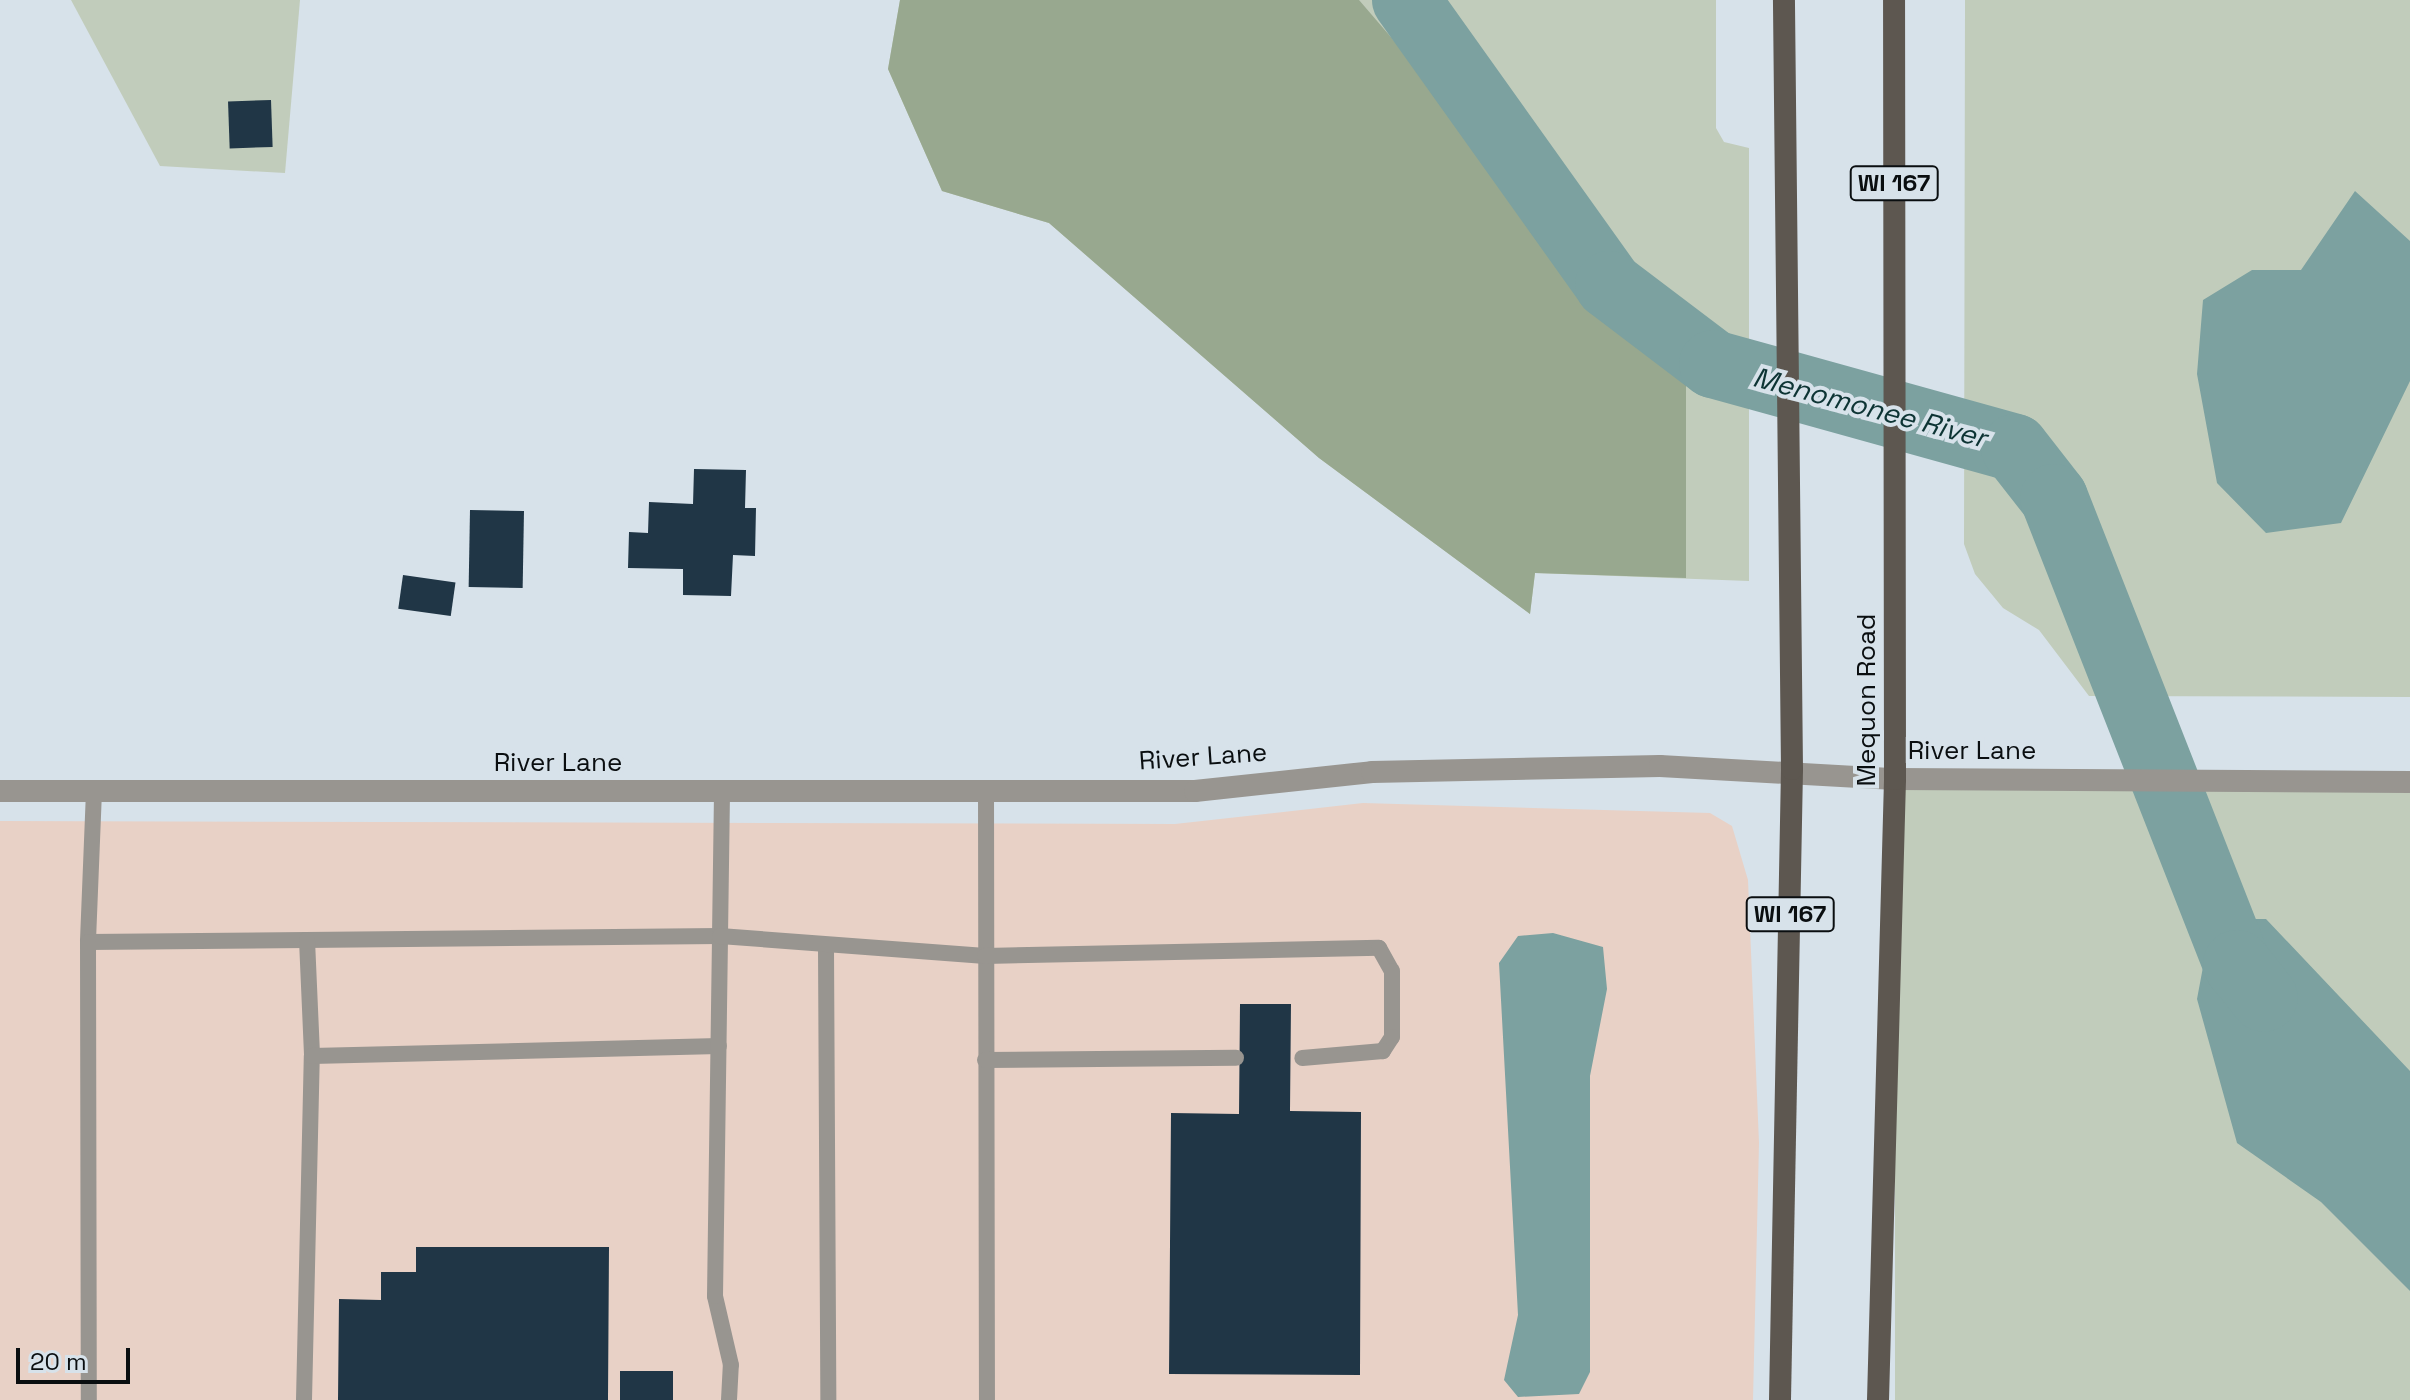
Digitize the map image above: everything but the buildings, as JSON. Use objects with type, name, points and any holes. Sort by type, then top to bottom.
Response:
[{"type":"main road","name":"WI 167","points":[[1780,1400],[1792,769],[1784,0]]},
{"type":"main road","name":"Mequon Road","points":[[1878,1400],[1895,779],[1894,0]]},
{"type":"street","name":"River Lane","points":[[0,791],[1195,791],[1372,772],[1792,769],[1895,779],[2410,782]]},
{"type":"lane","points":[[89,1400],[88,942],[94,791]]},
{"type":"lane","points":[[722,791],[715,1296],[731,1365],[729,1400]]},
{"type":"lane","points":[[986,791],[987,1400]]},
{"type":"lane","points":[[88,942],[720,936],[826,949],[985,956],[1379,948],[1392,971],[1392,1037],[1383,1051],[1302,1058]]},
{"type":"lane","points":[[304,1400],[312,1056],[307,940]]},
{"type":"lane","points":[[826,949],[828,1400]]},
{"type":"lane","points":[[312,1056],[719,1046]]},
{"type":"lane","points":[[985,1060],[1236,1058]]},
{"type":"shaded area","points":[[71,0],[300,0],[285,173],[160,166]]},
{"type":"shaded area","points":[[900,0],[1716,0],[1716,128],[1724,142],[1749,148],[1749,581],[1535,573],[1530,614],[1319,458],[1049,223],[942,191],[888,69]]},
{"type":"shaded area","points":[[900,0],[1359,0],[1463,121],[1607,318],[1646,354],[1686,371],[1686,578],[1535,573],[1530,614],[1319,458],[1049,223],[942,191],[888,69]]},
{"type":"shaded area","points":[[1965,0],[2410,0],[2410,697],[2089,696],[2039,630],[2003,608],[1975,574],[1964,544]]},
{"type":"shaded area","points":[[2355,191],[2410,241],[2410,381],[2341,523],[2266,533],[2217,483],[2197,374],[2203,300],[2252,270],[2301,270]]},
{"type":"shaded area","points":[[1895,779],[2410,779],[2410,1400],[1895,1400]]},
{"type":"shaded area","points":[[1363,803],[1710,813],[1732,826],[1748,880],[1759,1143],[1753,1400],[0,1400],[0,821],[1175,824]]},
{"type":"shaded area","points":[[2212,919],[2266,919],[2410,1071],[2410,1291],[2321,1202],[2237,1143],[2197,999]]},
{"type":"shaded area","points":[[1553,933],[1603,947],[1607,989],[1590,1076],[1590,1372],[1579,1394],[1518,1397],[1504,1380],[1518,1315],[1499,963],[1518,936]]},
{"type":"waterway","name":"Menomonee River","points":[[1406,0],[1609,285],[1713,364],[2015,448],[2054,498],[2237,964],[2264,998]]}]
